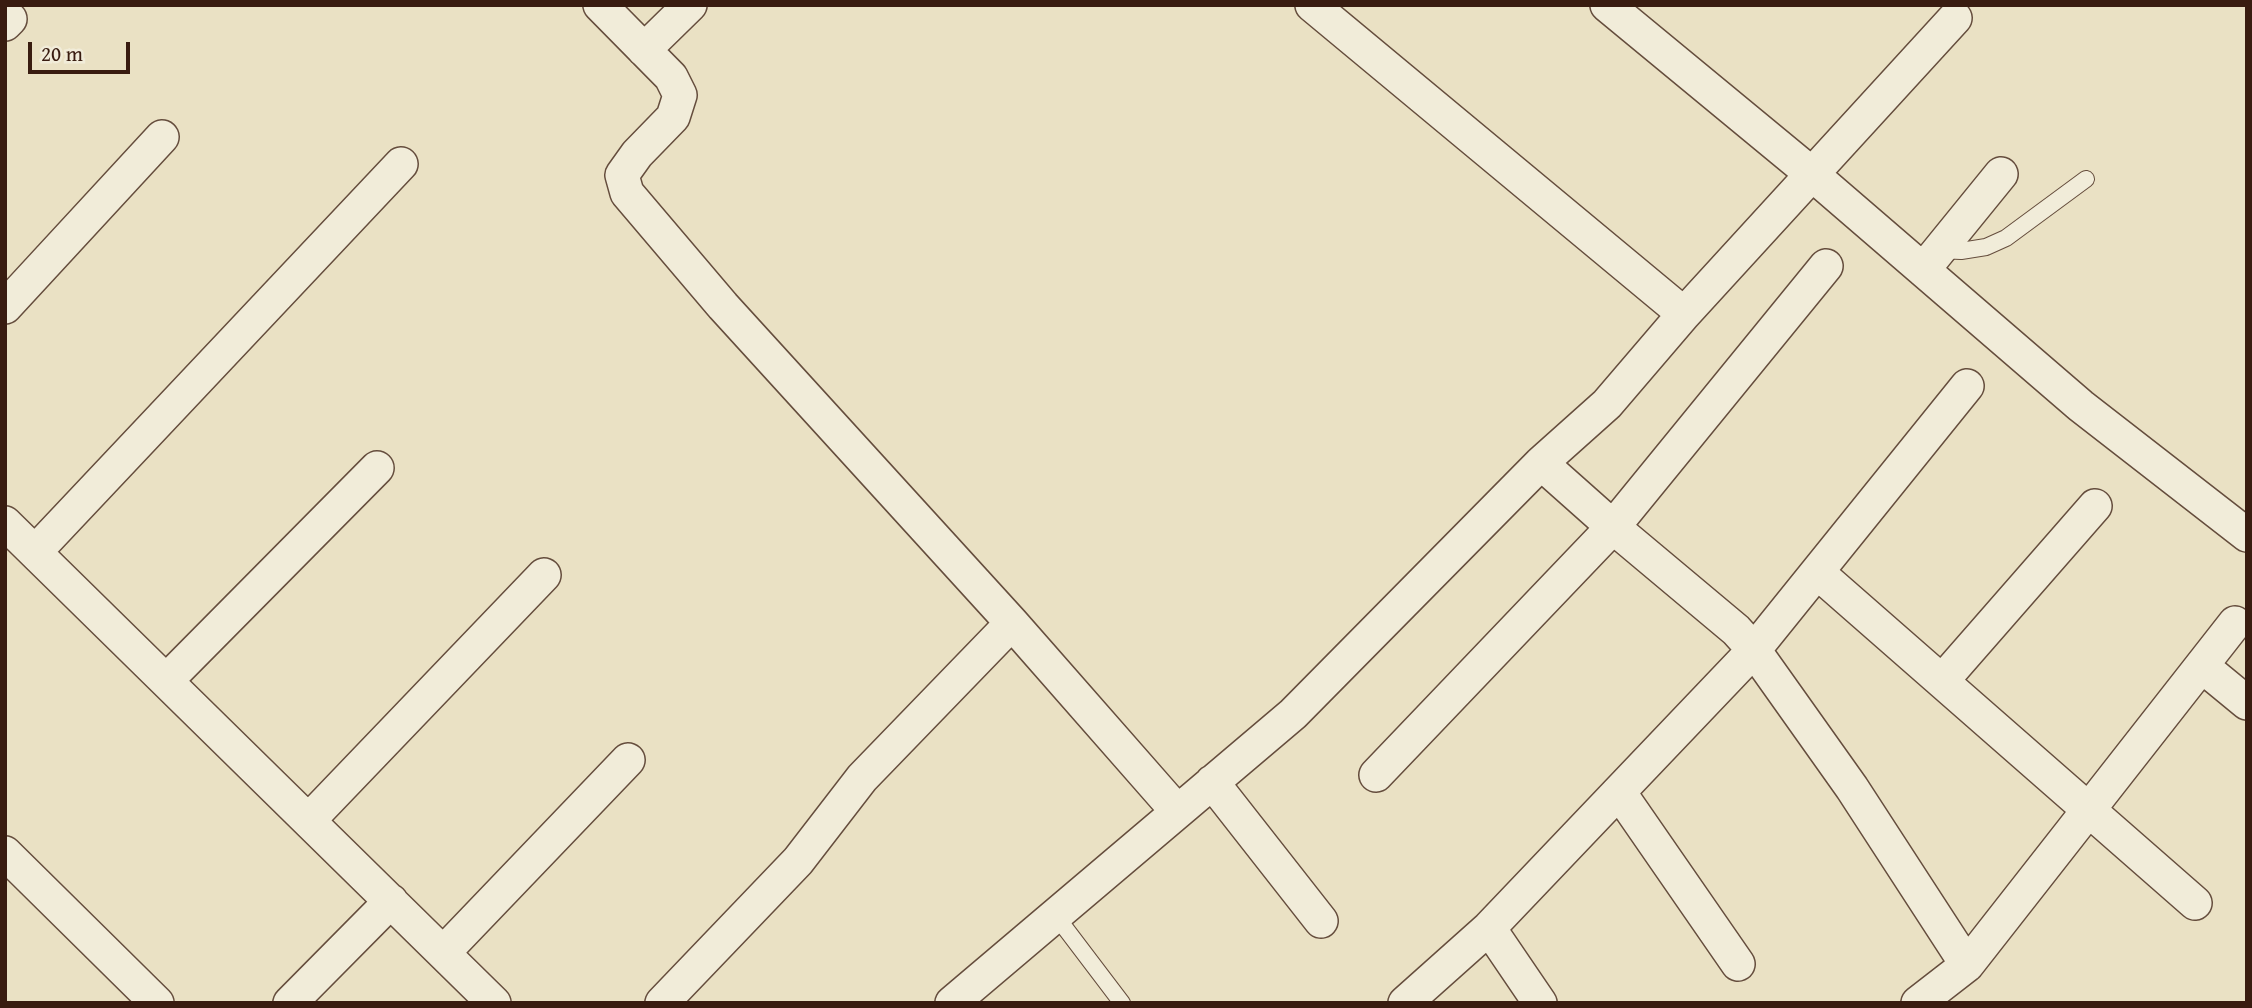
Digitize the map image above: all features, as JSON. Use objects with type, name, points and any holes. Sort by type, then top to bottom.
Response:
[{"type":"street","points":[[600,5],[671,77],[680,95],[673,117],[622,175],[626,193],[723,306],[1012,623],[1177,811]]},
{"type":"street","points":[[644,50],[690,5]]},
{"type":"street","points":[[1312,5],[1684,314]]},
{"type":"street","points":[[1607,5],[1813,175],[1931,260],[2081,406],[2247,535]]},
{"type":"street","points":[[951,1003],[1293,714],[1541,463],[1607,404],[1684,314],[1955,18]]},
{"type":"street","points":[[5,307],[162,137]]},
{"type":"street","points":[[35,552],[401,164]]},
{"type":"street","points":[[1931,260],[2001,174]]},
{"type":"street","points":[[1376,775],[1613,527],[1826,265]]},
{"type":"street","points":[[1405,1003],[1489,928],[1754,650],[1967,386]]},
{"type":"street","points":[[1541,463],[1736,630],[1754,650],[1852,788],[1967,965]]},
{"type":"street","points":[[167,680],[377,468]]},
{"type":"street","points":[[1942,681],[2095,506]]},
{"type":"street","points":[[5,523],[494,1003]]},
{"type":"street","points":[[1817,572],[2195,903]]},
{"type":"street","points":[[310,820],[544,575]]},
{"type":"street","points":[[662,1003],[798,861],[862,778],[1012,623]]},
{"type":"street","points":[[1918,1003],[1967,965],[2235,623]]},
{"type":"street","points":[[2202,666],[2247,703]]},
{"type":"street","points":[[444,952],[628,760]]},
{"type":"street","points":[[1213,782],[1321,921]]},
{"type":"street","points":[[1619,792],[1738,964]]},
{"type":"street","points":[[5,853],[157,1003]]},
{"type":"street","points":[[290,1003],[391,901]]},
{"type":"street","points":[[1489,928],[1540,1003]]},
{"type":"lane","points":[[1931,260],[1986,247],[2006,238],[2086,179]]},
{"type":"lane","points":[[1056,916],[1122,1003]]}]
